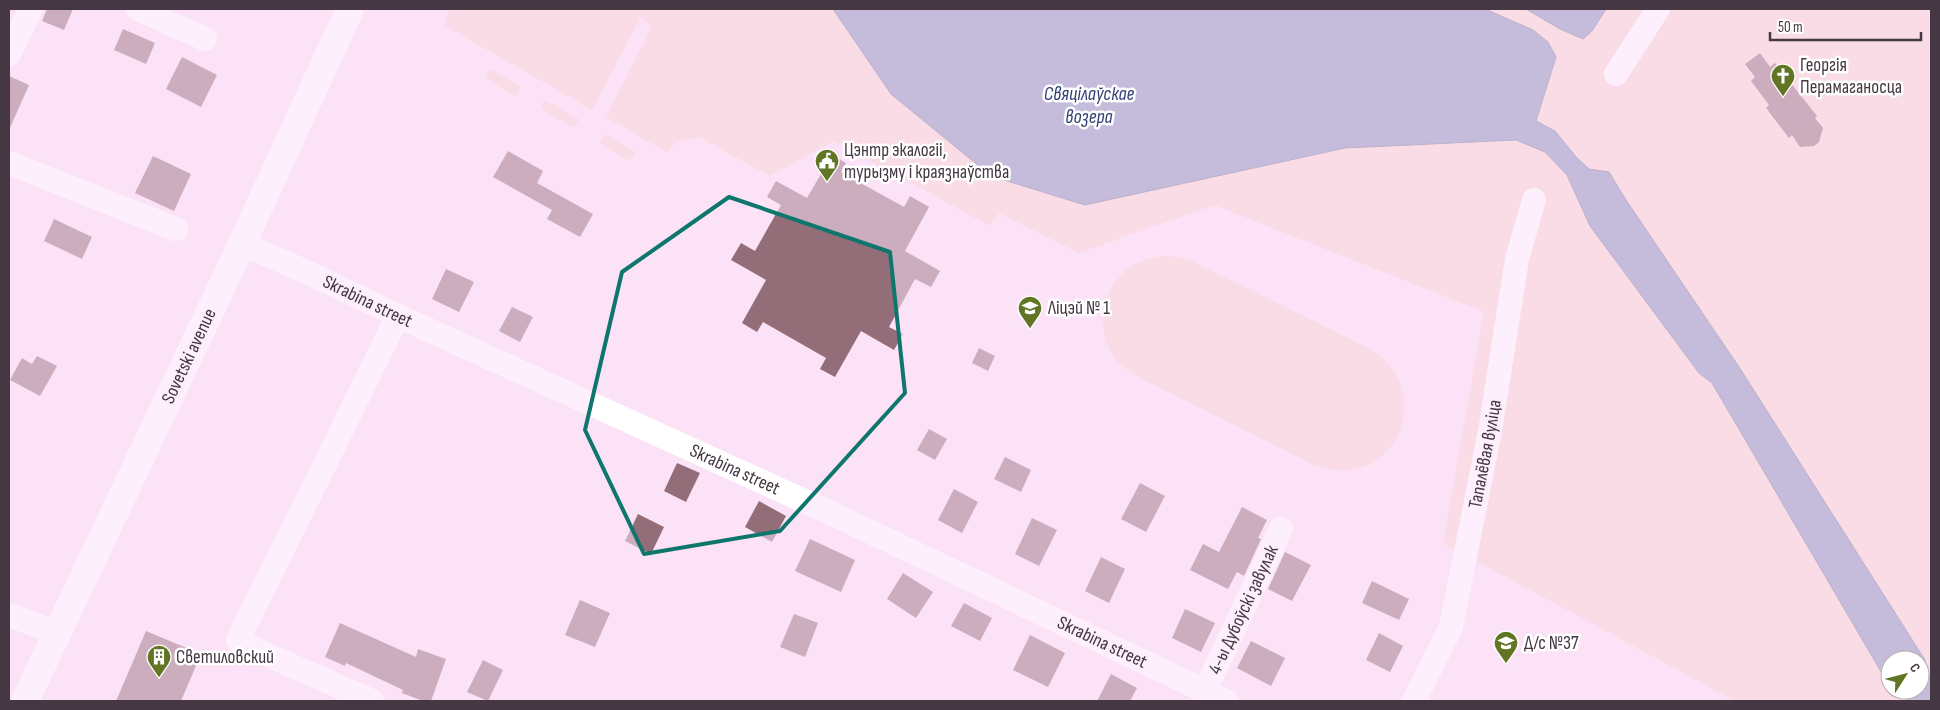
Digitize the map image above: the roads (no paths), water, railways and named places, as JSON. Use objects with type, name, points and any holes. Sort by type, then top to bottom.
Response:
[{"type":"main road","name":"Sovetski avenue","points":[[25,701],[242,244],[350,9]]},
{"type":"street","points":[[9,54],[31,9]]},
{"type":"street","points":[[138,9],[205,39]]},
{"type":"street","points":[[1616,74],[1658,9]]},
{"type":"street","points":[[9,163],[176,229]]},
{"type":"street","name":"Тапалёвая вуліца","points":[[1414,701],[1451,627],[1490,431],[1517,259],[1534,200]]},
{"type":"street","name":"Skrabina street","points":[[242,244],[826,511],[1226,701]]},
{"type":"street","points":[[372,701],[238,640],[398,316]]},
{"type":"street","name":"4-ы Дубоўскі завулак","points":[[1205,691],[1281,529]]},
{"type":"street","points":[[9,616],[57,633]]},
{"type":"water","name":"Свяцілаўскае возера","points":[[833,9],[1485,9],[1533,30],[1548,42],[1556,57],[1536,121],[1555,131],[1577,158],[1589,169],[1609,172],[1741,370],[1919,650],[1880,650],[1880,670],[1712,383],[1699,373],[1590,226],[1567,175],[1545,152],[1516,140],[1345,148],[1085,205],[991,176],[891,94]]},
{"type":"water","points":[[1526,9],[1606,9],[1592,31],[1583,39],[1560,29]]},
{"type":"water","name":"Свяцілаўскае возера","points":[[1930,677],[1931,701],[1908,700],[1930,700]]},
{"type":"place","name":"Георгія Перамаганосца","points":[[1783,97]]},
{"type":"place","name":"Цэнтр экалогіі, турызму і краязнаўства","points":[[827,182]]},
{"type":"place","name":"Ліцэй № 1","points":[[1030,329]]},
{"type":"place","name":"Д/с №37","points":[[1506,664]]},
{"type":"place","name":"Светиловский","points":[[159,678]]}]
